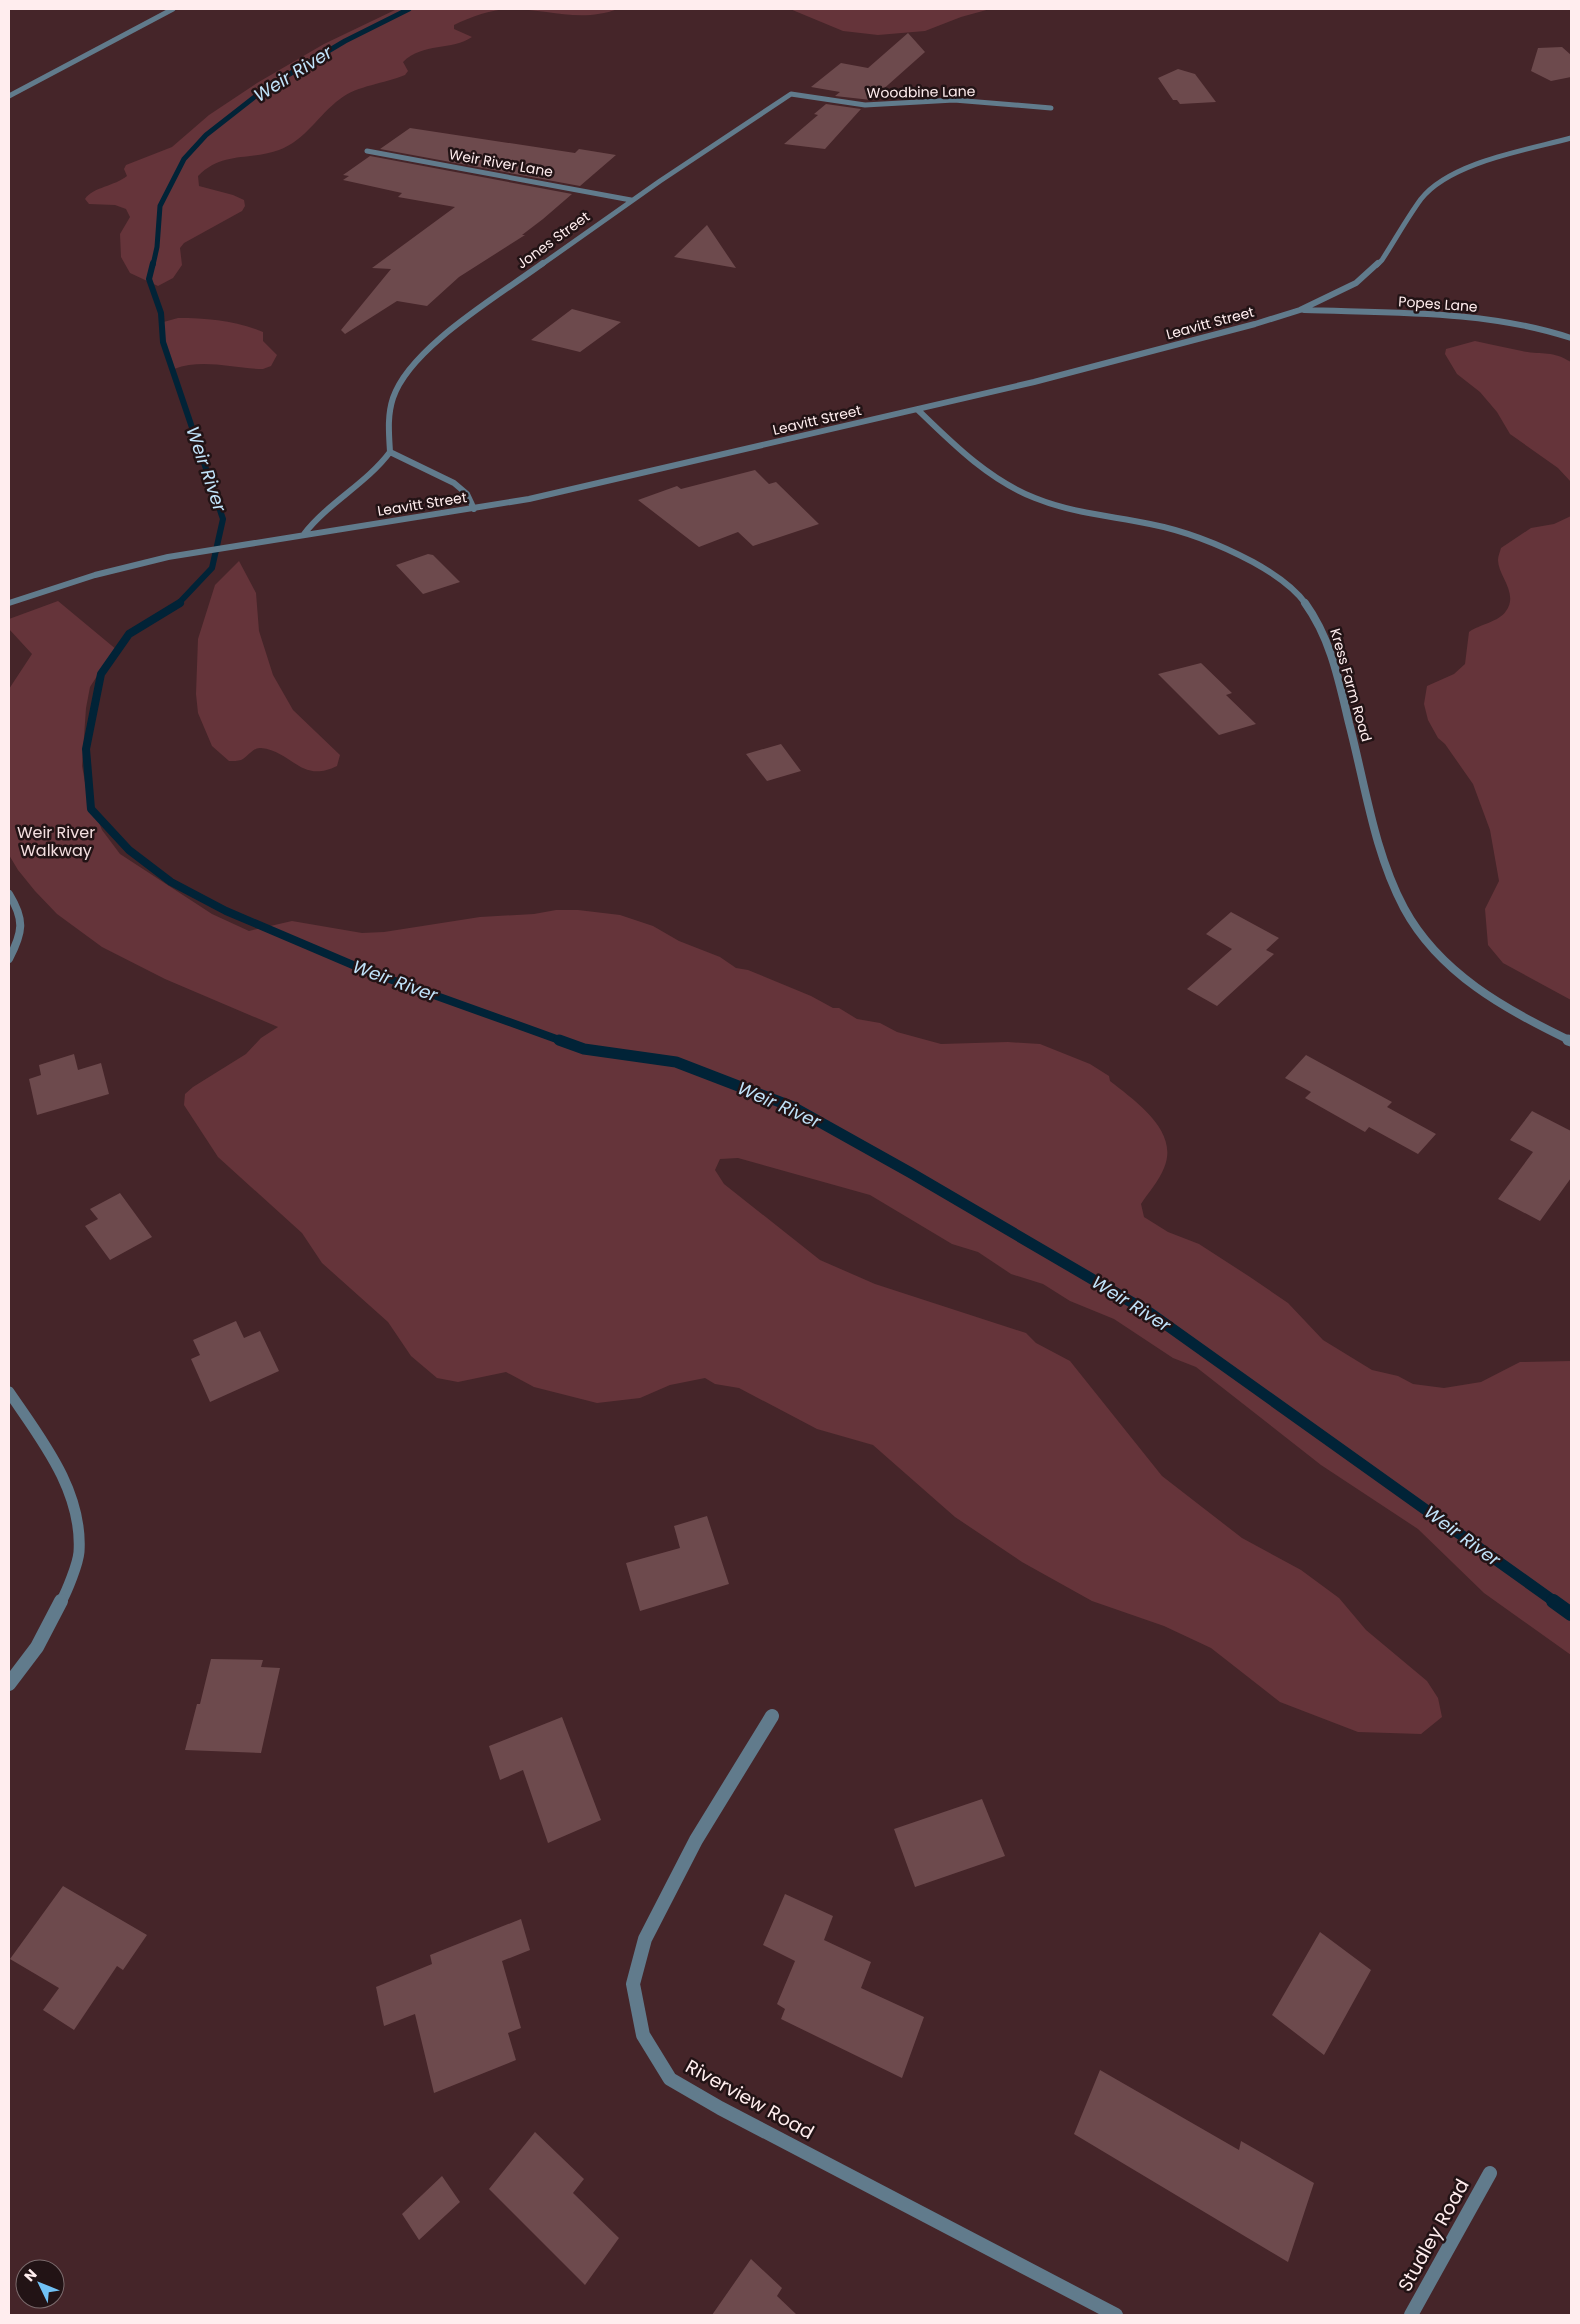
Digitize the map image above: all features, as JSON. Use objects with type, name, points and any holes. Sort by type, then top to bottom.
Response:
[{"type":"street","points":[[9,96],[172,9]]},
{"type":"street","name":"Woodbine Lane","points":[[791,94],[865,105],[954,100],[1052,108]]},
{"type":"street","name":"Jones Street","points":[[390,452],[388,426],[395,394],[401,383],[426,354],[500,294],[631,200],[791,94]]},
{"type":"street","name":"Leavitt Street","points":[[9,603],[79,580],[168,557],[304,534],[474,510],[594,485],[918,410],[1106,364],[1300,310],[1356,283],[1372,271],[1392,246],[1422,198],[1446,177],[1477,164],[1571,138]]},
{"type":"street","name":"Weir River Lane","points":[[367,151],[631,200]]},
{"type":"street","name":"Popes Lane","points":[[1300,310],[1410,313],[1487,320],[1523,325],[1571,338]]},
{"type":"street","name":"Kress Farm Road","points":[[918,410],[968,459],[989,475],[1015,490],[1058,506],[1151,524],[1191,535],[1260,566],[1300,596],[1322,626],[1333,659],[1380,841],[1393,884],[1405,910],[1425,938],[1454,970],[1496,1002],[1571,1041]]},
{"type":"street","points":[[304,534],[318,516],[378,469],[390,452],[454,483],[467,494],[474,510]]},
{"type":"street","points":[[9,894],[22,916],[22,930],[9,959]]},
{"type":"street","points":[[9,1392],[47,1448],[66,1482],[77,1524],[79,1553],[64,1596],[37,1647],[9,1684]]},
{"type":"street","name":"Riverview Road","points":[[772,1716],[696,1840],[645,1939],[633,1984],[643,2035],[670,2079],[720,2108],[1116,2315]]},
{"type":"street","name":"Studley Road","points":[[1411,2315],[1490,2173]]},
{"type":"green space","points":[[397,9],[510,9],[481,14],[454,25],[454,29],[472,37],[456,44],[428,49],[411,56],[403,62],[408,71],[405,75],[347,94],[332,105],[304,134],[288,146],[268,153],[226,160],[207,168],[198,176],[199,186],[233,195],[244,200],[245,206],[242,211],[184,243],[180,248],[182,265],[173,278],[158,286],[130,273],[121,257],[120,234],[130,217],[126,209],[115,205],[89,204],[85,199],[89,195],[127,176],[124,169],[126,165],[172,147],[209,115],[257,83],[324,44]]},
{"type":"green space","points":[[510,9],[618,9],[604,13],[577,15]]},
{"type":"green space","points":[[790,9],[990,9],[961,17],[925,31],[878,35],[843,31]]},
{"type":"green space","points":[[178,318],[222,321],[253,328],[263,332],[263,341],[277,355],[271,366],[263,369],[196,364],[174,369],[162,345],[160,323]]},
{"type":"green space","points":[[1475,341],[1522,351],[1552,354],[1571,362],[1571,482],[1558,468],[1510,434],[1497,412],[1480,392],[1457,374],[1445,354],[1446,349]]},
{"type":"green space","points":[[1571,516],[1571,1000],[1503,963],[1488,945],[1485,909],[1499,881],[1490,830],[1473,784],[1445,744],[1438,738],[1428,720],[1424,704],[1427,686],[1454,674],[1465,664],[1469,632],[1499,618],[1506,611],[1510,598],[1499,566],[1498,558],[1501,548],[1531,528],[1554,524]]},
{"type":"green space","points":[[239,561],[256,593],[259,631],[273,675],[293,710],[340,755],[337,766],[325,771],[305,769],[272,750],[261,748],[255,749],[244,759],[229,761],[212,746],[198,713],[196,694],[198,639],[215,585]]},
{"type":"green space","name":"Weir River Walkway","points":[[58,601],[117,650],[106,662],[90,687],[86,708],[82,766],[87,793],[102,830],[120,854],[212,914],[249,931],[292,921],[362,933],[384,932],[480,917],[534,914],[556,910],[578,910],[620,915],[653,926],[679,941],[720,957],[736,968],[748,970],[811,996],[833,1008],[839,1008],[857,1019],[880,1023],[897,1032],[941,1044],[1008,1042],[1040,1044],[1090,1064],[1109,1076],[1110,1081],[1142,1108],[1161,1129],[1166,1142],[1167,1154],[1162,1173],[1141,1204],[1144,1217],[1168,1232],[1199,1244],[1250,1277],[1288,1303],[1323,1340],[1372,1370],[1398,1376],[1413,1384],[1444,1388],[1481,1382],[1520,1362],[1571,1361],[1571,1655],[1484,1593],[1418,1529],[1321,1465],[1196,1367],[1173,1358],[1114,1319],[1070,1301],[1043,1284],[1011,1274],[978,1252],[952,1244],[870,1195],[738,1158],[720,1159],[715,1170],[724,1184],[820,1260],[875,1284],[1026,1333],[1036,1343],[1070,1361],[1162,1476],[1242,1538],[1301,1570],[1339,1598],[1366,1630],[1427,1681],[1438,1698],[1442,1717],[1421,1734],[1358,1732],[1280,1702],[1211,1648],[1164,1626],[1092,1601],[1022,1562],[955,1517],[873,1445],[817,1429],[739,1388],[715,1384],[705,1378],[670,1385],[640,1398],[597,1403],[534,1387],[506,1372],[458,1382],[437,1378],[411,1356],[388,1322],[322,1263],[302,1233],[218,1157],[184,1105],[185,1094],[193,1087],[246,1054],[261,1038],[278,1027],[165,979],[102,947],[57,914],[35,891],[9,855],[9,689],[32,654],[9,629],[9,619]]},
{"type":"building","points":[[908,33],[925,52],[871,100],[835,96],[840,92],[811,87],[841,63],[868,68]]},
{"type":"building","points":[[1562,47],[1571,55],[1571,77],[1551,81],[1531,71],[1538,48]]},
{"type":"building","points":[[1178,69],[1195,74],[1216,102],[1180,104],[1177,100],[1173,100],[1158,78]]},
{"type":"building","points":[[826,104],[861,109],[825,149],[784,144],[818,115],[814,114]]},
{"type":"building","points":[[410,128],[575,153],[579,149],[616,155],[580,186],[380,149]]},
{"type":"building","points":[[370,156],[572,194],[522,235],[525,235],[459,277],[427,306],[397,301],[345,334],[341,330],[391,269],[372,268],[455,207],[398,197],[402,193],[343,180],[349,176],[343,175]]},
{"type":"building","points":[[707,225],[736,268],[674,257]]},
{"type":"building","points":[[572,309],[621,322],[580,352],[531,340]]},
{"type":"building","points":[[755,470],[769,484],[776,482],[819,524],[753,546],[738,532],[699,547],[638,500],[677,486],[681,489]]},
{"type":"building","points":[[428,554],[433,555],[460,582],[423,594],[396,565]]},
{"type":"building","points":[[1201,663],[1232,693],[1226,695],[1256,724],[1219,735],[1158,674]]},
{"type":"building","points":[[781,744],[801,771],[767,781],[746,754]]},
{"type":"building","points":[[1231,912],[1279,938],[1266,950],[1274,954],[1217,1006],[1187,989],[1232,949],[1206,934]]},
{"type":"building","points":[[74,1054],[78,1070],[101,1063],[109,1094],[37,1115],[29,1079],[41,1075],[39,1065]]},
{"type":"building","points":[[1306,1055],[1392,1102],[1387,1107],[1436,1134],[1418,1154],[1369,1127],[1365,1132],[1305,1098],[1311,1092],[1285,1078]]},
{"type":"building","points":[[1532,1111],[1571,1131],[1571,1178],[1540,1221],[1498,1199],[1533,1152],[1510,1140]]},
{"type":"building","points":[[120,1193],[152,1237],[110,1260],[85,1226],[98,1219],[90,1209]]},
{"type":"building","points":[[236,1321],[244,1338],[260,1331],[279,1371],[210,1402],[191,1359],[200,1355],[193,1340]]},
{"type":"building","points":[[707,1516],[729,1584],[640,1611],[626,1563],[680,1548],[674,1526]]},
{"type":"building","points":[[211,1659],[263,1660],[261,1667],[280,1668],[261,1753],[185,1750],[197,1704],[200,1704]]},
{"type":"building","points":[[562,1717],[601,1820],[548,1843],[523,1770],[500,1780],[489,1746]]},
{"type":"building","points":[[982,1799],[1005,1856],[915,1887],[894,1829]]},
{"type":"building","points":[[63,1886],[147,1935],[123,1970],[117,1966],[74,2030],[43,2010],[59,1988],[10,1959]]},
{"type":"building","points":[[785,1894],[833,1916],[824,1940],[871,1962],[861,1988],[924,2017],[902,2078],[781,2019],[785,2009],[777,2004],[795,1961],[763,1945]]},
{"type":"building","points":[[521,1919],[530,1950],[502,1961],[521,2028],[508,2033],[516,2060],[434,2093],[415,2014],[384,2026],[376,1987],[432,1964],[430,1955]]},
{"type":"building","points":[[1320,1932],[1371,1970],[1324,2055],[1272,2015]]},
{"type":"building","points":[[1100,2070],[1239,2150],[1241,2141],[1314,2183],[1288,2262],[1074,2134]]},
{"type":"building","points":[[535,2132],[584,2179],[573,2193],[619,2238],[585,2285],[489,2189]]},
{"type":"building","points":[[442,2176],[460,2202],[419,2240],[402,2214]]},
{"type":"building","points":[[751,2259],[782,2288],[777,2296],[797,2315],[712,2315]]},
{"type":"waterway","name":"Weir River","points":[[153,265],[157,247],[160,206],[184,159],[206,135],[266,88],[345,41],[409,9]]},
{"type":"waterway","name":"Weir River","points":[[153,263],[149,279],[161,313],[163,342],[223,519],[212,568],[178,604]]},
{"type":"waterway","name":"Weir River","points":[[180,603],[129,634],[101,674],[86,749],[91,809],[129,850],[171,882],[226,911],[367,971],[562,1041]]},
{"type":"waterway","name":"Weir River","points":[[559,1040],[584,1049],[676,1062],[793,1107],[911,1173],[1150,1313],[1555,1602]]},
{"type":"waterway","name":"Weir River","points":[[1553,1601],[1571,1614]]}]
